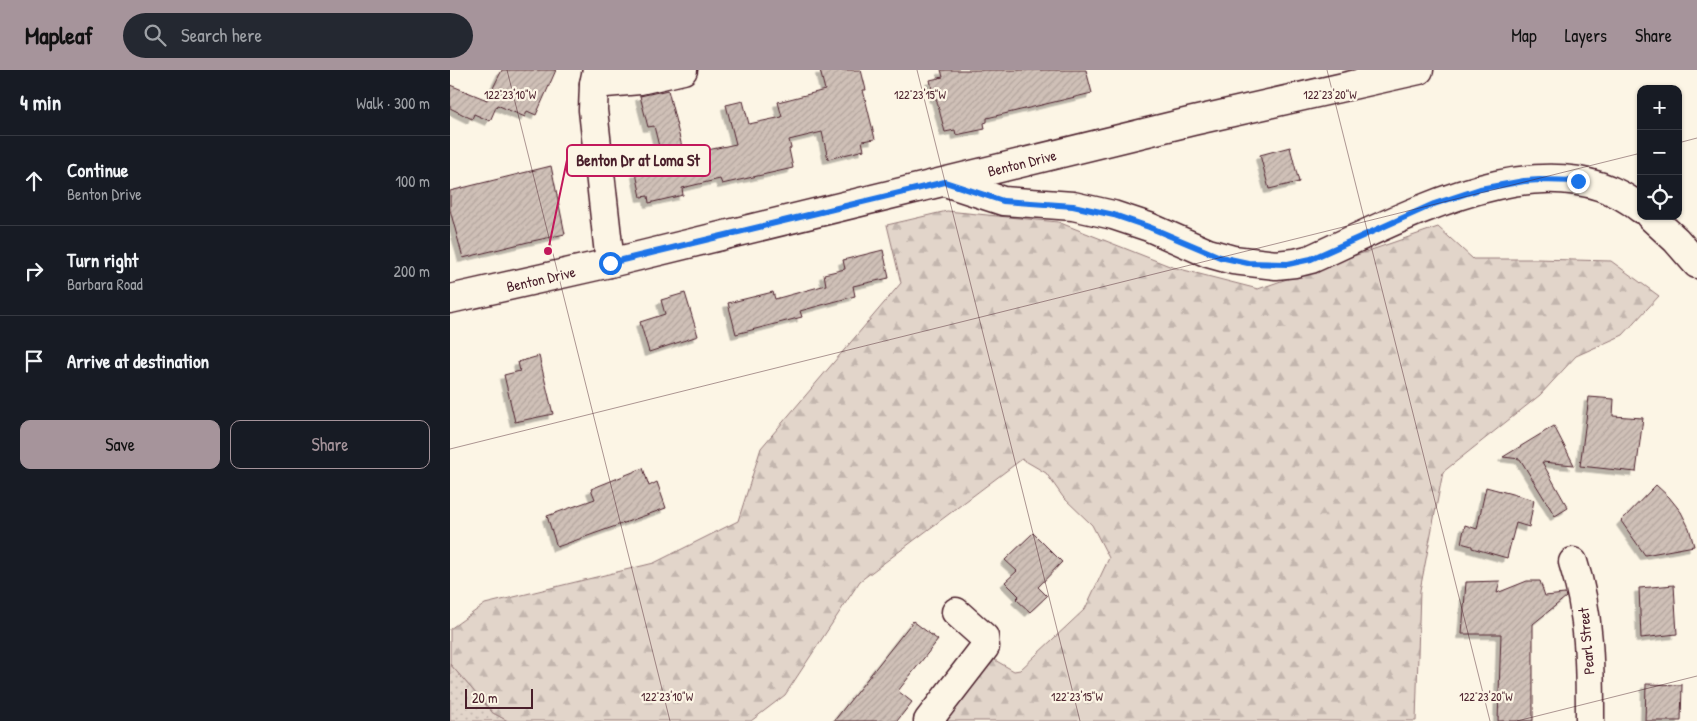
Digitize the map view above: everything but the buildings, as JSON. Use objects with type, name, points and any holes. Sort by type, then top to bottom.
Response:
[{"type":"street","points":[[610,263],[594,110],[595,77],[640,80],[683,70]]},
{"type":"street","name":"Benton Drive","points":[[450,299],[610,263],[1407,72]]},
{"type":"street","points":[[945,182],[1003,201],[1073,206],[1114,215],[1149,227],[1220,257],[1248,263],[1269,264],[1295,263],[1311,259],[1434,204],[1480,189],[1506,183],[1540,180],[1578,181],[1606,189],[1637,207]]},
{"type":"street","points":[[1654,220],[1676,240],[1697,264]]},
{"type":"street","name":"Pearl Street","points":[[1573,562],[1581,592],[1590,658],[1590,721]]},
{"type":"street","points":[[928,721],[985,648],[984,636],[956,612]]},
{"type":"green space","points":[[947,211],[1058,222],[1172,267],[1258,289],[1438,227],[1473,259],[1611,261],[1659,296],[1623,335],[1576,356],[1540,395],[1443,472],[1420,590],[1416,721],[945,721],[993,659],[1014,671],[1020,670],[1085,609],[1109,558],[1092,525],[1063,497],[1046,473],[1022,459],[860,581],[785,695],[751,721],[508,721],[493,713],[450,664],[450,629],[485,604],[654,563],[738,521],[761,448],[901,283],[887,225]]},
{"type":"green space","points":[[450,664],[493,713],[508,721],[450,721]]},
{"type":"place","name":"Benton Dr at Loma St","points":[[548,251]]},
{"type":"route","points":[[610,263],[945,182],[1003,201],[1073,206],[1114,215],[1149,227],[1220,257],[1248,263],[1288,264],[1311,259],[1458,195],[1506,183],[1540,180],[1578,181]]}]
